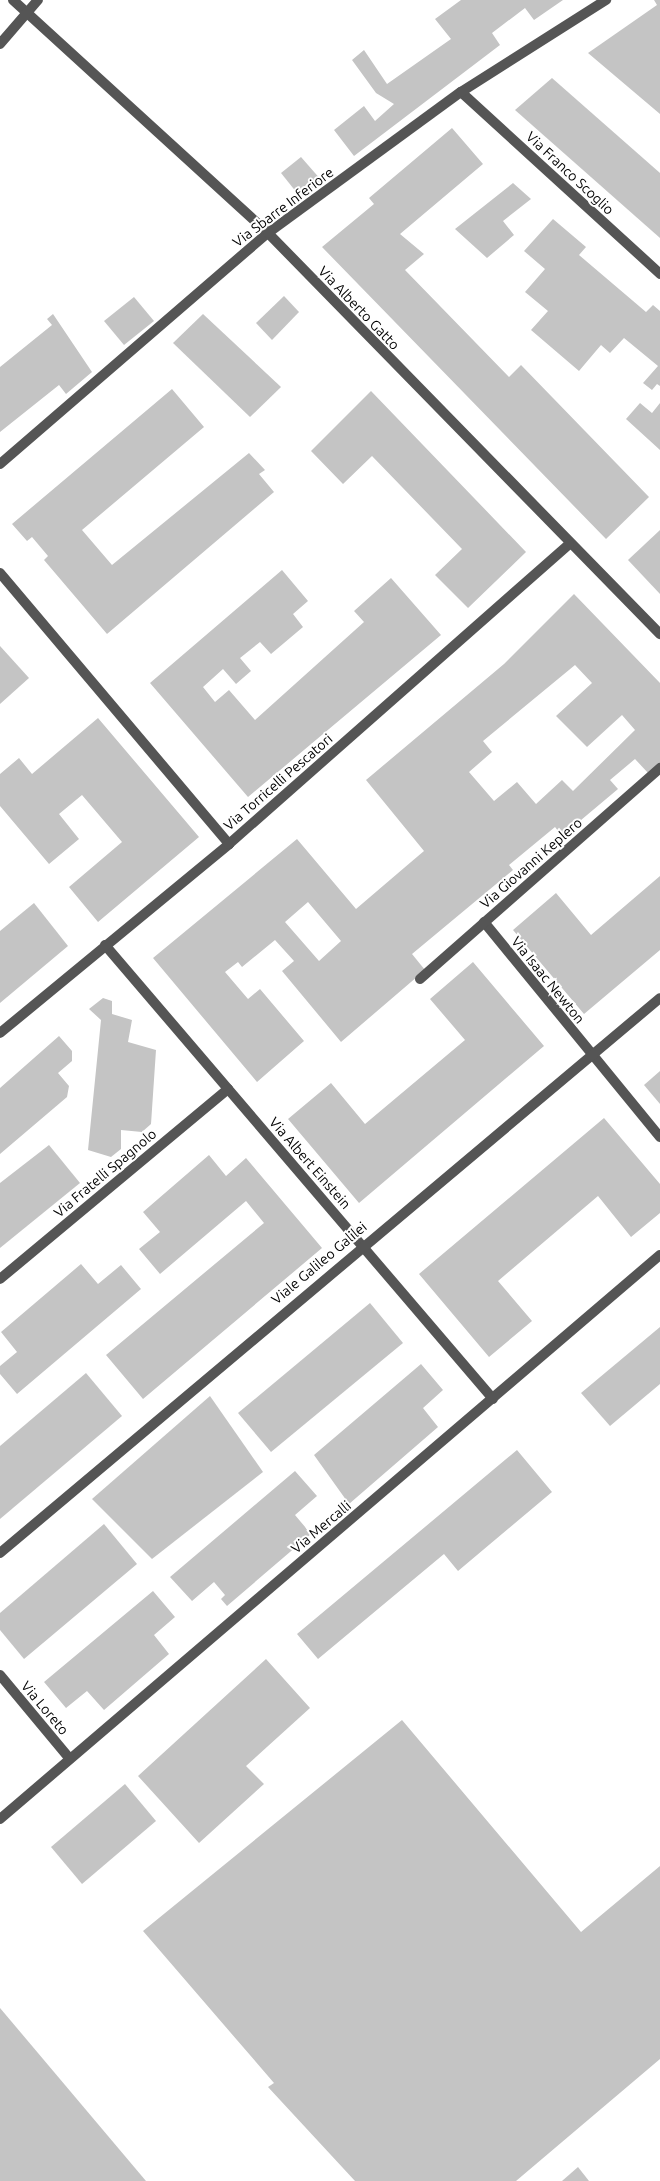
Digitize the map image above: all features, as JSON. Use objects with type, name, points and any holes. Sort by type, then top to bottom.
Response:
[{"type":"street","name":"Via Alberto Gatto","points":[[13,0],[268,233],[569,544],[660,634]]},
{"type":"street","points":[[0,44],[38,0]]},
{"type":"street","name":"Via Sbarre Inferiore","points":[[0,464],[268,233],[461,92],[606,0]]},
{"type":"street","name":"Via Franco Scoglio","points":[[461,92],[660,274]]},
{"type":"street","name":"Via Torricelli Pescatori","points":[[0,1034],[229,844],[569,544]]},
{"type":"street","points":[[0,573],[229,844]]},
{"type":"street","name":"Via Giovanni Keplero","points":[[420,979],[660,768]]},
{"type":"street","name":"Via Isaac Newton","points":[[484,922],[660,1137]]},
{"type":"street","name":"Via Albert Einstein","points":[[105,945],[493,1399]]},
{"type":"street","name":"Viale Galileo Galilei","points":[[0,1553],[361,1245],[660,998]]},
{"type":"street","name":"Via Fratelli Spagnolo","points":[[0,1279],[228,1089]]},
{"type":"street","name":"Via Mercalli","points":[[0,1819],[660,1255]]},
{"type":"street","name":"Via Loreto","points":[[0,1674],[70,1759]]},
{"type":"building","points":[[461,0],[563,0],[534,20],[525,8],[492,33],[500,45],[354,156],[334,130],[364,106],[375,121],[394,104],[376,93],[352,60],[364,50],[387,84],[451,39],[435,19]]},
{"type":"building","points":[[654,0],[660,0],[660,114],[588,53],[657,5]]},
{"type":"building","points":[[552,78],[660,173],[660,238],[515,110]]},
{"type":"building","points":[[452,128],[483,164],[400,234],[424,254],[405,270],[509,377],[521,365],[649,497],[606,539],[322,247],[374,204],[369,198]]},
{"type":"building","points":[[301,157],[322,181],[301,198],[281,173]]},
{"type":"building","points":[[513,183],[531,199],[503,221],[514,235],[487,258],[455,229]]},
{"type":"building","points":[[553,219],[586,247],[579,255],[646,312],[653,305],[660,311],[660,386],[657,384],[652,390],[643,383],[658,366],[624,338],[610,353],[601,345],[579,371],[531,330],[548,311],[525,292],[545,269],[524,251]]},
{"type":"building","points":[[284,296],[299,312],[272,340],[256,323]]},
{"type":"building","points":[[134,297],[154,321],[124,345],[104,321]]},
{"type":"building","points":[[53,314],[92,372],[66,394],[59,385],[0,432],[0,367],[52,325],[47,319]]},
{"type":"building","points":[[203,314],[281,387],[250,417],[173,343]]},
{"type":"building","points":[[172,389],[204,427],[82,530],[112,565],[249,453],[265,470],[259,474],[274,492],[107,634],[44,560],[48,556],[32,537],[27,541],[12,524]]},
{"type":"building","points":[[371,391],[526,552],[468,608],[435,575],[462,549],[372,456],[343,484],[311,451]]},
{"type":"building","points":[[640,403],[652,413],[660,403],[660,450],[626,419]]},
{"type":"building","points":[[660,530],[660,594],[628,560]]},
{"type":"building","points":[[282,570],[308,601],[293,614],[303,627],[271,654],[260,642],[240,658],[251,671],[236,684],[223,669],[203,687],[215,702],[229,690],[255,720],[364,622],[354,611],[391,578],[441,635],[248,797],[150,683]]},
{"type":"building","points":[[574,594],[660,683],[660,765],[649,774],[635,759],[610,780],[618,789],[562,836],[555,827],[509,865],[513,870],[412,954],[425,970],[341,1042],[282,971],[294,961],[275,940],[242,967],[238,962],[225,972],[248,999],[260,989],[304,1041],[257,1082],[153,958],[297,839],[356,909],[424,851],[366,780],[504,664]],"holes":[[[575,665],[592,683],[556,716],[587,747],[622,715],[635,730],[573,791],[562,780],[536,804],[517,782],[494,801],[469,772],[492,752],[483,741]],[[308,902],[341,941],[319,961],[285,922]]]},
{"type":"building","points":[[0,646],[29,678],[0,704]]},
{"type":"building","points":[[98,718],[199,837],[98,922],[69,887],[122,842],[82,795],[59,814],[79,839],[49,864],[0,806],[0,774],[19,758],[32,774]]},
{"type":"building","points":[[660,876],[660,950],[584,1014],[513,930],[556,893],[591,935]]},
{"type":"building","points":[[34,903],[68,946],[0,1003],[0,931]]},
{"type":"building","points":[[473,962],[544,1046],[359,1203],[288,1119],[331,1083],[365,1124],[465,1040],[430,999]]},
{"type":"building","points":[[103,998],[112,1001],[112,1014],[132,1020],[128,1042],[156,1050],[151,1124],[142,1132],[121,1130],[121,1149],[111,1157],[88,1150],[101,1020],[89,1009]]},
{"type":"building","points":[[59,1036],[72,1051],[72,1061],[58,1073],[69,1086],[67,1097],[0,1154],[0,1088]]},
{"type":"building","points":[[660,1071],[660,1104],[644,1085]]},
{"type":"building","points":[[604,1118],[660,1184],[660,1213],[631,1237],[598,1196],[498,1281],[532,1321],[489,1357],[419,1274]]},
{"type":"building","points":[[49,1145],[80,1183],[0,1248],[0,1183]]},
{"type":"building","points":[[209,1155],[226,1176],[246,1158],[322,1248],[143,1399],[106,1355],[264,1223],[246,1201],[160,1274],[139,1249],[160,1232],[143,1212]]},
{"type":"building","points":[[81,1264],[98,1284],[121,1265],[141,1289],[17,1394],[0,1374],[0,1366],[17,1352],[1,1332]]},
{"type":"building","points":[[370,1303],[403,1343],[271,1452],[238,1413]]},
{"type":"building","points":[[660,1327],[660,1384],[610,1426],[581,1393]]},
{"type":"building","points":[[421,1364],[443,1390],[423,1408],[438,1427],[349,1504],[314,1455]]},
{"type":"building","points":[[86,1373],[122,1416],[0,1519],[0,1446]]},
{"type":"building","points":[[210,1396],[263,1472],[152,1559],[92,1499]]},
{"type":"building","points":[[517,1450],[552,1492],[458,1571],[444,1554],[318,1659],[297,1634]]},
{"type":"building","points":[[295,1471],[317,1496],[295,1515],[311,1534],[227,1606],[221,1599],[225,1595],[214,1582],[192,1601],[170,1577]]},
{"type":"building","points":[[104,1524],[137,1564],[24,1659],[0,1630],[0,1613]]},
{"type":"building","points":[[153,1591],[175,1617],[154,1635],[169,1654],[104,1710],[87,1691],[66,1708],[44,1682]]},
{"type":"building","points":[[266,1659],[310,1708],[246,1766],[264,1784],[199,1843],[138,1776]]},
{"type":"building","points":[[402,1720],[581,1932],[660,1866],[660,2059],[516,2181],[355,2181],[268,2087],[274,2083],[143,1931]]},
{"type":"building","points":[[125,1784],[156,1821],[82,1884],[51,1847]]},
{"type":"building","points":[[0,2008],[146,2181],[0,2181]]},
{"type":"building","points":[[578,2167],[589,2181],[562,2181]]}]
